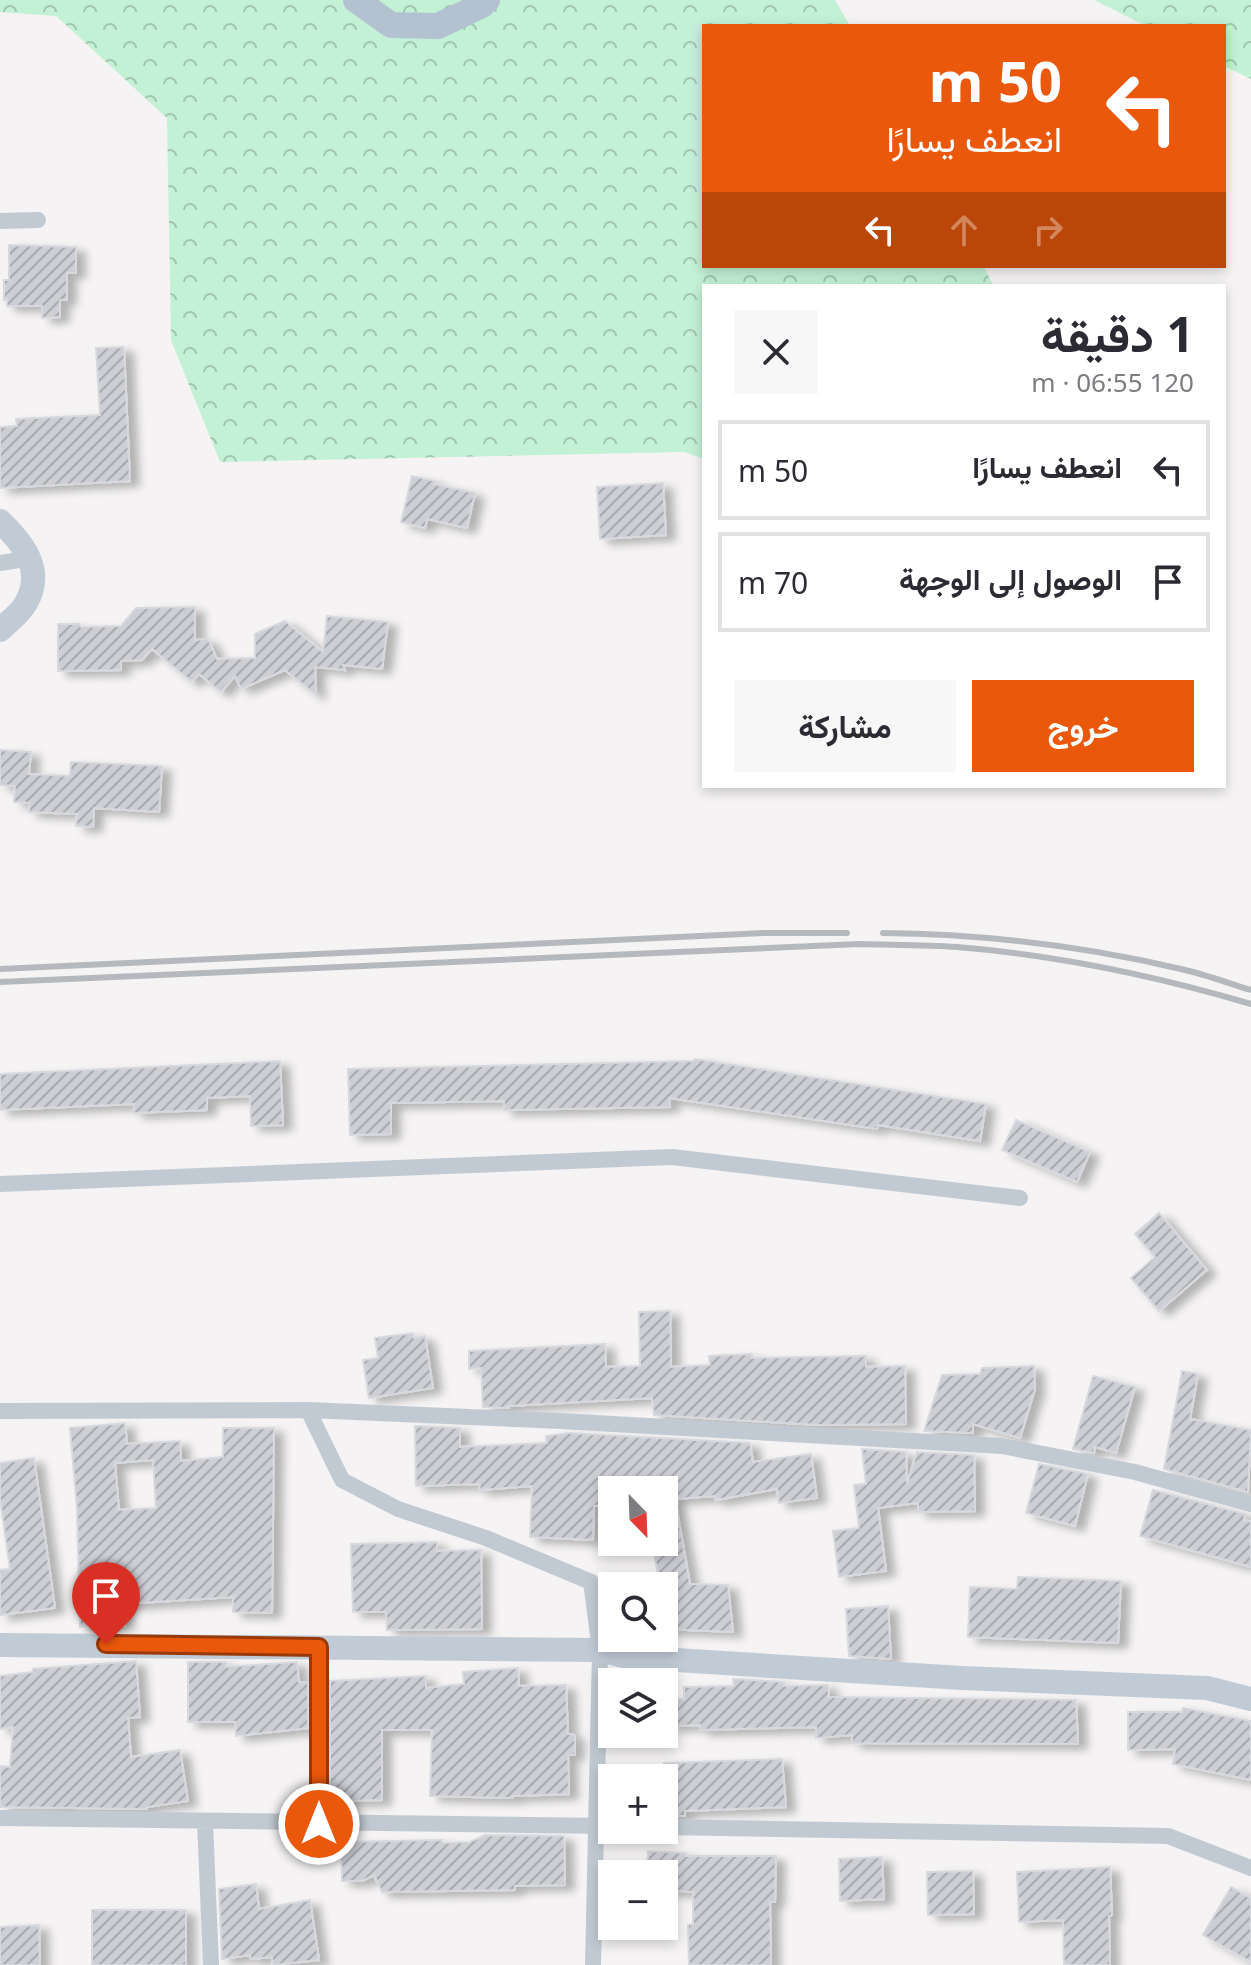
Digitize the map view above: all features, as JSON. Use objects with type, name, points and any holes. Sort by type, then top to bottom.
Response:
[{"type":"main road","points":[[356,0],[391,25],[438,26],[487,0]]},
{"type":"street","points":[[0,221],[38,220]]},
{"type":"street","points":[[0,521],[17,537],[31,558],[34,584],[26,605],[0,630]]},
{"type":"street","points":[[0,563],[31,558]]},
{"type":"street","points":[[0,1184],[672,1157],[1020,1198]]},
{"type":"street","points":[[308,1410],[342,1480],[398,1509],[486,1538],[591,1582],[598,1635]]},
{"type":"street","points":[[0,1411],[308,1410],[1002,1446],[1135,1472],[1251,1504]]},
{"type":"street","points":[[0,1645],[598,1650]]},
{"type":"street","points":[[319,1647],[319,1824]]},
{"type":"street","points":[[600,1652],[603,1764]]},
{"type":"street","points":[[608,1652],[628,1657],[962,1678],[1207,1688],[1251,1699]]},
{"type":"street","points":[[0,1818],[598,1826]]},
{"type":"street","points":[[205,1822],[211,1965]]},
{"type":"street","points":[[678,1827],[1168,1836],[1251,1868]]},
{"type":"street","points":[[593,1965],[603,1844]]},
{"type":"green space","points":[[0,0],[835,0],[849,24],[702,24],[702,268],[984,268],[993,284],[702,284],[702,458],[684,452],[220,462],[171,340],[167,118],[56,16],[0,12]]},
{"type":"green space","points":[[1094,0],[1251,0],[1251,79],[1226,67],[1226,24],[1142,24]]},
{"type":"building","points":[[9,245],[76,247],[76,273],[67,273],[67,300],[60,300],[60,317],[42,318],[42,306],[7,306],[4,280],[9,280]]},
{"type":"building","points":[[124,347],[130,481],[0,488],[0,427],[17,426],[16,419],[100,415],[96,348]]},
{"type":"building","points":[[412,476],[475,493],[467,528],[427,519],[425,528],[401,522]]},
{"type":"building","points":[[663,483],[666,535],[600,539],[597,487]]},
{"type":"building","points":[[195,607],[195,640],[208,639],[217,659],[255,658],[255,634],[285,621],[323,652],[327,616],[388,622],[382,669],[343,665],[345,670],[315,667],[316,695],[285,670],[241,689],[235,676],[221,692],[199,674],[192,682],[152,649],[142,660],[121,661],[121,670],[58,671],[58,624],[121,626],[136,608]]},
{"type":"building","points":[[0,750],[31,752],[29,774],[70,776],[71,762],[162,766],[159,812],[94,808],[93,827],[76,826],[77,814],[29,812],[30,803],[14,802],[15,786],[0,785]]},
{"type":"building","points":[[695,1059],[986,1104],[980,1141],[669,1098],[670,1107],[504,1110],[504,1101],[391,1103],[391,1134],[350,1135],[348,1069]]},
{"type":"building","points":[[280,1061],[283,1125],[251,1126],[250,1096],[207,1098],[207,1110],[134,1113],[134,1104],[0,1110],[0,1074]]},
{"type":"building","points":[[1016,1120],[1090,1152],[1077,1182],[1002,1150]]},
{"type":"building","points":[[1159,1213],[1207,1270],[1159,1311],[1131,1278],[1155,1257],[1135,1234]]},
{"type":"building","points":[[670,1311],[671,1367],[710,1365],[709,1356],[752,1354],[752,1358],[866,1356],[866,1367],[905,1366],[906,1424],[819,1425],[654,1415],[652,1398],[483,1407],[481,1368],[469,1369],[469,1351],[605,1344],[606,1367],[640,1366],[639,1312]]},
{"type":"building","points":[[413,1333],[414,1338],[425,1336],[433,1388],[369,1398],[363,1360],[378,1358],[375,1338]]},
{"type":"building","points":[[1034,1366],[1035,1389],[1020,1438],[973,1424],[973,1433],[924,1431],[942,1375],[980,1374],[982,1368]]},
{"type":"building","points":[[1182,1371],[1198,1374],[1190,1419],[1251,1430],[1248,1492],[1164,1469]]},
{"type":"building","points":[[1093,1376],[1135,1387],[1116,1453],[1095,1447],[1094,1453],[1073,1449]]},
{"type":"building","points":[[125,1423],[127,1444],[180,1441],[181,1461],[223,1457],[223,1428],[274,1428],[272,1613],[233,1612],[233,1597],[124,1604],[125,1625],[80,1627],[77,1509],[70,1428]],"holes":[[[153,1460],[156,1508],[119,1510],[115,1463]]]},
{"type":"building","points":[[415,1426],[460,1428],[460,1447],[547,1443],[546,1436],[569,1433],[750,1443],[753,1462],[811,1454],[817,1498],[779,1503],[777,1489],[716,1500],[715,1496],[678,1499],[678,1476],[598,1476],[593,1540],[530,1537],[532,1486],[480,1490],[479,1484],[416,1486]]},
{"type":"building","points":[[862,1449],[906,1452],[907,1484],[917,1452],[974,1455],[975,1511],[918,1512],[918,1503],[878,1508],[886,1571],[839,1577],[833,1531],[859,1528],[854,1485],[866,1484]]},
{"type":"building","points":[[34,1458],[55,1608],[0,1615],[0,1570],[10,1569],[0,1499],[0,1463]]},
{"type":"building","points":[[1039,1464],[1088,1474],[1075,1526],[1026,1513]]},
{"type":"building","points":[[1153,1490],[1245,1514],[1244,1520],[1251,1522],[1251,1567],[1140,1536]]},
{"type":"building","points":[[678,1516],[690,1584],[728,1585],[733,1632],[678,1630],[678,1572],[657,1572],[655,1556],[678,1556]]},
{"type":"building","points":[[437,1542],[437,1551],[481,1550],[482,1629],[387,1630],[386,1612],[353,1612],[351,1544]]},
{"type":"building","points":[[1018,1577],[1121,1581],[1118,1643],[968,1637],[970,1587],[1017,1589]]},
{"type":"building","points":[[888,1606],[891,1659],[849,1656],[846,1609]]},
{"type":"building","points":[[136,1661],[140,1717],[128,1718],[131,1757],[180,1750],[188,1801],[147,1809],[0,1807],[0,1766],[10,1767],[13,1727],[0,1729],[0,1676],[33,1672],[33,1669]]},
{"type":"building","points":[[188,1662],[226,1662],[226,1667],[297,1662],[299,1682],[308,1682],[308,1728],[236,1736],[235,1722],[188,1722]]},
{"type":"building","points":[[518,1668],[519,1686],[566,1685],[568,1734],[575,1735],[575,1755],[568,1755],[569,1794],[513,1798],[430,1796],[432,1730],[382,1730],[382,1800],[330,1801],[330,1681],[426,1676],[426,1688],[464,1684],[463,1672]]},
{"type":"building","points":[[733,1679],[784,1682],[784,1686],[828,1685],[829,1697],[1076,1700],[1078,1744],[852,1743],[852,1735],[816,1738],[816,1727],[700,1730],[700,1725],[678,1726],[678,1699],[684,1699],[684,1687],[734,1686]]},
{"type":"building","points":[[1183,1708],[1251,1721],[1251,1780],[1173,1764],[1175,1749],[1128,1750],[1128,1712],[1182,1712]]},
{"type":"building","points":[[782,1759],[786,1807],[685,1811],[685,1816],[678,1816],[678,1764],[664,1763]]},
{"type":"building","points":[[485,1835],[564,1836],[565,1885],[515,1886],[515,1890],[382,1892],[374,1875],[362,1881],[342,1881],[341,1842],[470,1842]]},
{"type":"building","points":[[648,1851],[686,1853],[686,1856],[776,1856],[775,1902],[770,1902],[771,1965],[689,1965],[688,1925],[693,1924],[693,1892],[678,1891],[678,1860],[648,1860]]},
{"type":"building","points":[[882,1857],[884,1899],[840,1901],[839,1859]]},
{"type":"building","points":[[1110,1867],[1110,1965],[1064,1965],[1063,1920],[1019,1922],[1017,1872]]},
{"type":"building","points":[[973,1871],[974,1914],[928,1915],[927,1872]]},
{"type":"building","points":[[256,1884],[259,1909],[310,1900],[319,1960],[273,1965],[272,1957],[251,1959],[250,1955],[222,1959],[219,1889]]},
{"type":"building","points":[[1231,1887],[1251,1898],[1251,1962],[1203,1935]]},
{"type":"building","points":[[92,1910],[186,1910],[186,1965],[92,1965]]},
{"type":"building","points":[[39,1925],[40,1965],[0,1965],[0,1927]]},
{"type":"railway","points":[[0,969],[764,933],[847,933]]},
{"type":"railway","points":[[883,933],[958,936],[1070,948],[1181,969],[1251,990]]},
{"type":"railway","points":[[0,982],[859,944],[957,947],[1031,955],[1179,984],[1251,1004]]},
{"type":"route","points":[[106,1644],[319,1647],[319,1824]]}]
